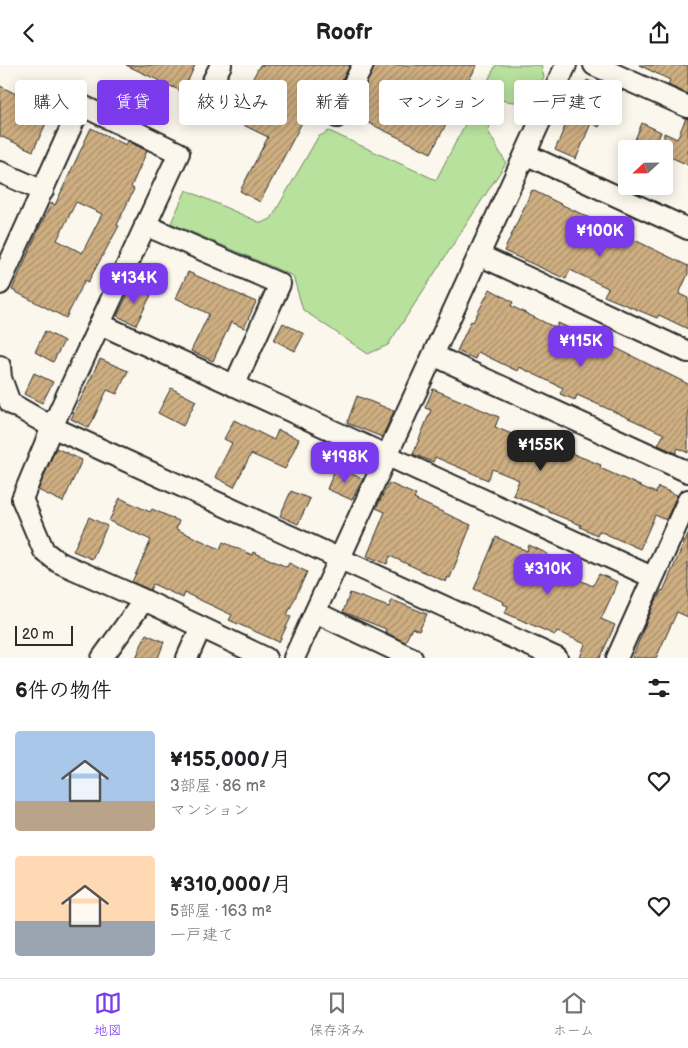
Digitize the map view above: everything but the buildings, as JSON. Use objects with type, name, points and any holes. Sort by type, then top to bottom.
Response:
[{"type":"street","points":[[213,80],[221,65]]},
{"type":"street","points":[[356,80],[363,65]]},
{"type":"street","points":[[294,658],[566,65]]},
{"type":"street","points":[[594,65],[688,107]]},
{"type":"street","points":[[0,284],[81,105],[178,153],[52,427],[22,499],[44,551],[58,562],[144,600],[266,658]]},
{"type":"street","points":[[525,154],[688,229]]},
{"type":"street","points":[[0,172],[43,191]]},
{"type":"street","points":[[145,225],[280,284],[234,386]]},
{"type":"street","points":[[479,255],[688,351]]},
{"type":"street","points":[[100,325],[652,577]]},
{"type":"street","points":[[433,355],[688,472]]},
{"type":"street","points":[[0,366],[1,378],[10,403],[52,427],[557,658]]},
{"type":"street","points":[[616,658],[688,500]]},
{"type":"street","points":[[102,658],[144,600]]},
{"type":"street","points":[[315,612],[412,658]]},
{"type":"street","points":[[187,658],[201,627]]},
{"type":"green space","points":[[496,65],[541,65],[544,77],[542,80],[514,80],[514,102],[504,101],[504,80],[488,80]]},
{"type":"green space","points":[[465,125],[490,125],[488,131],[506,163],[388,345],[368,354],[303,310],[293,276],[171,223],[186,190],[261,223],[271,219],[318,137],[329,131],[436,180]]}]
